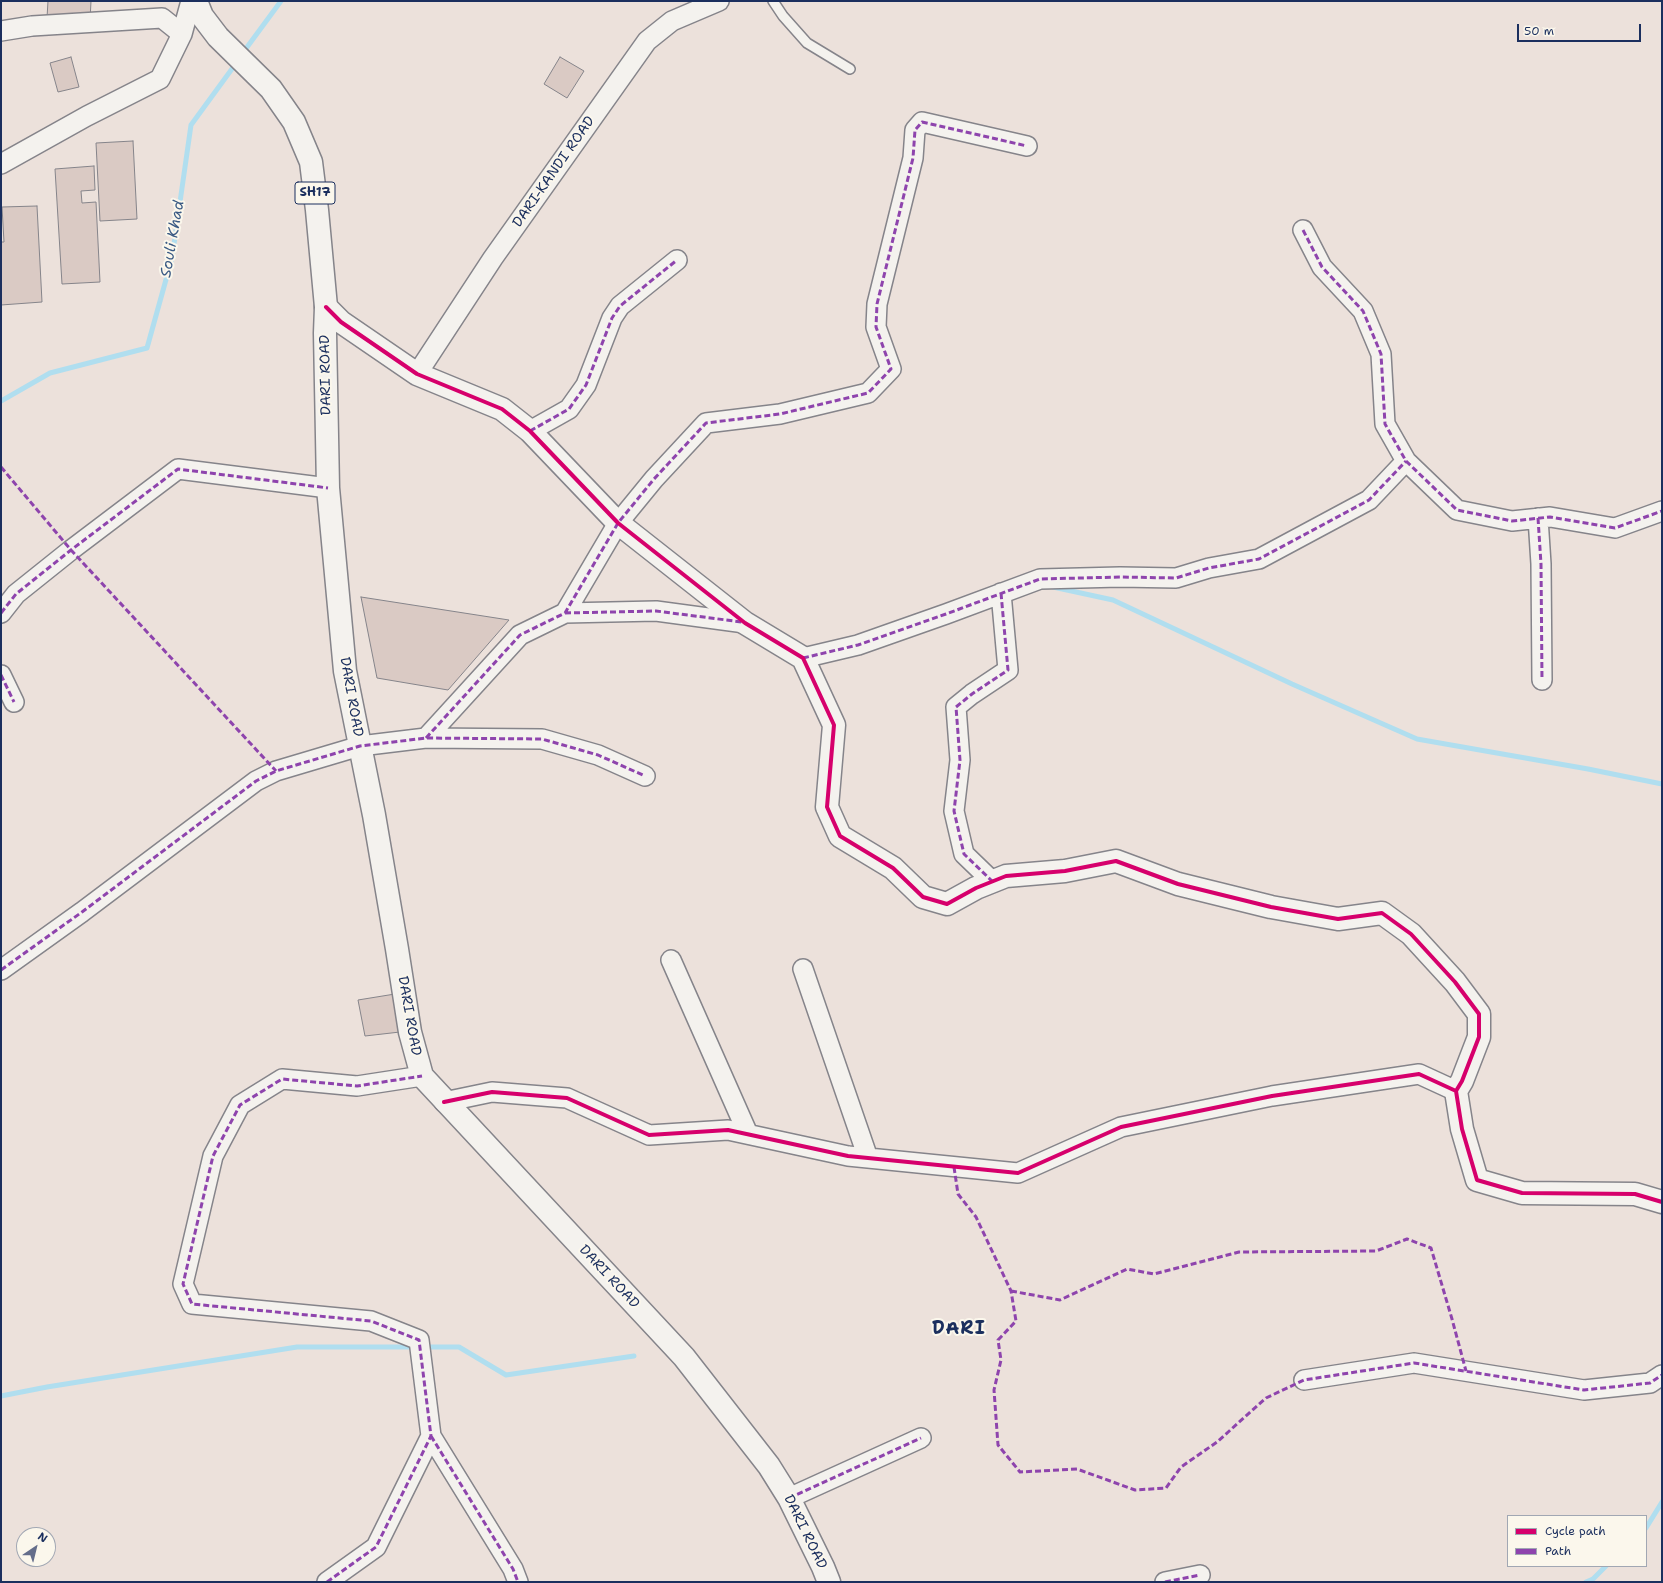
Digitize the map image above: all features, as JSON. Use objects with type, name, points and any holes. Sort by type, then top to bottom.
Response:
[{"type":"street","points":[[1,164],[87,116],[160,79],[182,34],[191,1]]},
{"type":"street","name":"SH17","points":[[196,1],[202,16],[218,37],[271,89],[294,122],[311,162],[326,307]]},
{"type":"street","name":"DARI-KANDI ROAD","points":[[417,374],[492,258],[647,41],[672,21],[719,1]]},
{"type":"street","points":[[1,31],[32,26],[162,18],[182,34]]},
{"type":"street","points":[[565,613],[618,523],[654,479],[706,424],[780,414],[868,393],[891,369],[876,327],[877,304],[912,158],[915,130],[922,122],[1027,146]]},
{"type":"street","points":[[1303,230],[1322,267],[1362,311],[1381,354],[1385,424],[1406,461],[1457,510],[1512,521],[1550,517],[1615,528],[1662,511]]},
{"type":"street","points":[[530,431],[569,409],[586,385],[612,318],[620,306],[677,260]]},
{"type":"street","points":[[326,307],[341,322],[417,374],[502,409],[530,431],[618,523],[745,623],[803,658],[834,725],[827,807],[840,836],[893,868],[923,897],[947,904],[976,888],[1006,876],[1065,871],[1116,861],[1178,884],[1271,907],[1338,919],[1382,913],[1411,934],[1455,982],[1478,1014],[1479,1036],[1462,1081],[1456,1091],[1462,1129],[1477,1180],[1522,1193],[1635,1194],[1662,1202]]},
{"type":"street","name":"DARI ROAD","points":[[326,307],[325,333],[328,488],[345,671],[374,815],[410,1032],[422,1076],[444,1102],[520,1180],[684,1357],[769,1466],[789,1498],[829,1582]]},
{"type":"street","points":[[803,658],[858,646],[1040,579],[1120,576],[1176,578],[1209,568],[1259,559],[1369,500],[1406,461]]},
{"type":"street","points":[[1,613],[16,594],[71,550],[178,469],[328,488]]},
{"type":"street","points":[[1538,518],[1542,564],[1542,680]]},
{"type":"street","points":[[993,882],[964,854],[954,811],[960,760],[956,707],[972,694],[1008,670],[1001,594]]},
{"type":"street","points":[[426,738],[520,635],[565,613],[656,611],[745,623]]},
{"type":"street","points":[[1,675],[14,702]]},
{"type":"street","points":[[1,970],[82,912],[256,781],[276,771],[360,746],[426,738],[542,739],[598,755],[645,776]]},
{"type":"street","points":[[671,960],[748,1134]]},
{"type":"street","points":[[803,969],[868,1158]]},
{"type":"street","points":[[444,1102],[492,1092],[567,1098],[649,1135],[728,1130],[848,1156],[1018,1173],[1121,1127],[1272,1096],[1419,1074],[1456,1091]]},
{"type":"street","points":[[422,1076],[357,1086],[282,1078],[240,1105],[214,1156],[183,1284],[192,1304],[371,1321],[419,1340],[431,1436],[513,1569],[518,1582]]},
{"type":"street","points":[[1304,1380],[1414,1363],[1584,1390],[1650,1383],[1662,1375]]},
{"type":"street","points":[[328,1582],[376,1547],[431,1436]]},
{"type":"street","points":[[789,1498],[921,1438]]},
{"type":"street","points":[[1165,1582],[1200,1575]]},
{"type":"lane","points":[[773,1],[783,16],[807,43],[850,69]]},
{"type":"building","points":[[48,1],[91,1],[90,21],[47,18]]},
{"type":"building","points":[[71,57],[79,87],[58,92],[50,63]]},
{"type":"building","points":[[560,57],[584,71],[567,98],[544,84]]},
{"type":"building","points":[[133,141],[137,219],[100,221],[96,143]]},
{"type":"building","points":[[94,166],[95,190],[81,191],[82,203],[96,202],[100,282],[62,284],[55,169]]},
{"type":"building","points":[[37,206],[42,302],[1,305],[1,242],[4,242],[2,207]]},
{"type":"building","points":[[361,597],[509,620],[448,690],[377,678]]},
{"type":"building","points":[[395,994],[400,1032],[365,1036],[358,1000]]},
{"type":"waterway","name":"Souli Khad","points":[[242,54],[281,1]]},
{"type":"waterway","name":"Souli Khad","points":[[1,401],[50,373],[147,348],[172,258],[191,125],[237,62]]},
{"type":"waterway","points":[[1053,587],[1113,600],[1292,684],[1417,739],[1588,769],[1662,784]]},
{"type":"waterway","points":[[1,1396],[47,1387],[297,1347],[416,1347]]},
{"type":"waterway","points":[[424,1347],[459,1347],[506,1375],[634,1356]]},
{"type":"waterway","points":[[1647,1526],[1662,1502]]},
{"type":"waterway","points":[[1586,1582],[1593,1579],[1605,1567]]},
{"type":"marked path","points":[[426,738],[520,635],[565,613],[618,523],[654,479],[706,423],[780,414],[868,393],[891,369],[876,327],[877,304],[913,158],[915,130],[922,122],[1027,146]]},
{"type":"marked path","points":[[1303,230],[1322,267],[1363,311],[1381,354],[1385,424],[1406,461],[1457,510],[1512,521],[1550,517],[1615,528],[1662,511]]},
{"type":"marked path","points":[[530,431],[569,409],[586,385],[612,318],[620,306],[677,260]]},
{"type":"marked path","points":[[803,658],[858,645],[1040,579],[1120,577],[1176,578],[1209,568],[1259,559],[1369,500],[1406,461]]},
{"type":"marked path","points":[[1,467],[71,550],[276,771]]},
{"type":"marked path","points":[[1,613],[16,594],[71,550],[178,469],[328,488]]},
{"type":"marked path","points":[[1538,518],[1541,564],[1542,680]]},
{"type":"marked path","points":[[993,882],[964,854],[954,811],[960,760],[956,707],[972,694],[1008,670],[1001,593]]},
{"type":"marked path","points":[[565,613],[656,611],[742,622]]},
{"type":"marked path","points":[[1,675],[14,702]]},
{"type":"marked path","points":[[1,970],[82,912],[256,781],[276,771],[360,746],[426,738],[542,739],[598,755],[645,776]]},
{"type":"marked path","points":[[327,1582],[376,1547],[431,1436],[419,1340],[371,1321],[192,1304],[183,1284],[213,1156],[240,1105],[282,1079],[357,1086],[422,1076]]},
{"type":"marked path","points":[[954,1167],[958,1194],[976,1217],[1011,1291],[1016,1321],[998,1340],[1001,1360],[994,1390],[998,1445],[1020,1472],[1077,1469],[1135,1490],[1166,1488],[1181,1467],[1217,1442],[1266,1398],[1304,1380],[1414,1363],[1584,1390],[1650,1383],[1662,1375]]},
{"type":"marked path","points":[[1011,1291],[1060,1300],[1127,1269],[1154,1274],[1239,1252],[1376,1251],[1407,1239],[1431,1248],[1466,1371]]},
{"type":"marked path","points":[[431,1436],[513,1569],[518,1582]]},
{"type":"marked path","points":[[789,1498],[921,1438]]},
{"type":"marked path","points":[[1165,1582],[1200,1575]]},
{"type":"cycle path","points":[[326,307],[341,322],[417,374],[502,409],[530,431],[618,523],[745,623],[803,658],[834,725],[827,807],[840,836],[893,868],[923,897],[947,904],[976,888],[1006,876],[1065,871],[1116,861],[1178,884],[1271,907],[1338,919],[1382,913],[1411,934],[1455,982],[1479,1014],[1479,1037],[1462,1081],[1456,1091],[1462,1129],[1477,1180],[1522,1193],[1635,1194],[1662,1202]]},
{"type":"cycle path","points":[[444,1102],[492,1092],[567,1098],[649,1135],[728,1130],[848,1156],[1018,1173],[1121,1127],[1272,1096],[1419,1074],[1456,1091]]},
{"type":"district","name":"DARI","points":[[959,1329]]}]
